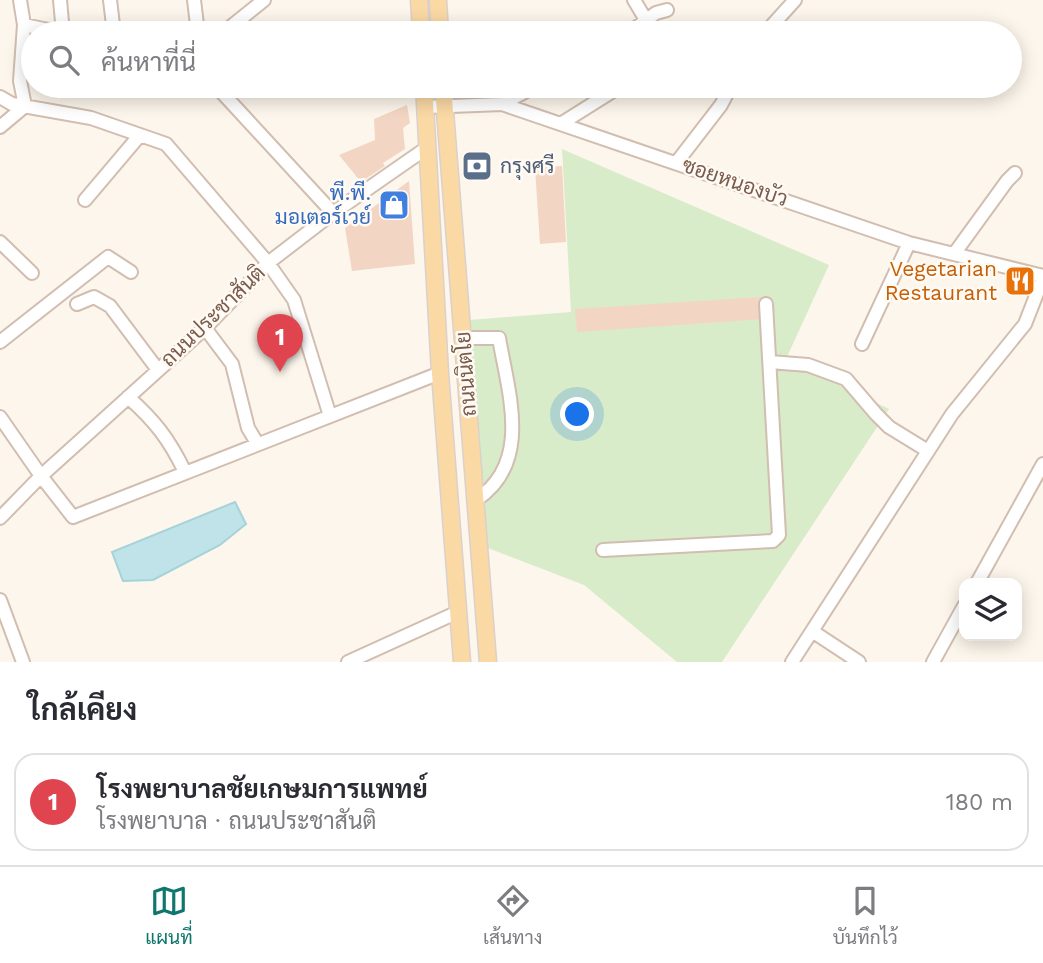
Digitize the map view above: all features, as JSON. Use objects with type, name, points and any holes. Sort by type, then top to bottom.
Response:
[{"type":"main road","points":[[419,0],[420,21]]},
{"type":"main road","points":[[438,0],[439,21]]},
{"type":"main road","name":"ถนนนิตโย","points":[[425,98],[440,373],[462,662]]},
{"type":"main road","name":"ถนนนิตโย","points":[[444,98],[488,662]]},
{"type":"main road","name":"ถนนประชาสันติ","points":[[428,147],[447,145]]},
{"type":"main road","points":[[446,448],[471,446]]},
{"type":"street","points":[[20,0],[23,21]]},
{"type":"street","points":[[60,0],[62,21]]},
{"type":"street","points":[[110,0],[113,21]]},
{"type":"street","points":[[194,0],[197,21]]},
{"type":"street","points":[[238,21],[264,0]]},
{"type":"street","points":[[634,0],[646,20],[667,9]]},
{"type":"street","points":[[776,21],[795,0]]},
{"type":"street","points":[[21,67],[21,86]]},
{"type":"street","points":[[0,97],[12,104],[91,118],[166,144],[268,263],[294,300],[330,416]]},
{"type":"street","points":[[23,98],[25,106]]},
{"type":"street","points":[[227,98],[333,213]]},
{"type":"street","points":[[502,104],[512,98]]},
{"type":"street","points":[[562,123],[602,98]]},
{"type":"street","points":[[677,162],[725,98]]},
{"type":"street","name":"ซอยหนองบัว","points":[[426,107],[502,104],[909,243],[1043,277]]},
{"type":"street","points":[[0,127],[25,106]]},
{"type":"street","points":[[85,200],[140,135]]},
{"type":"street","name":"ถนนประชาสันติ","points":[[0,518],[41,476],[205,328],[268,263],[333,213],[428,147]]},
{"type":"street","points":[[954,254],[1015,173]]},
{"type":"street","points":[[0,242],[32,273]]},
{"type":"street","points":[[862,344],[909,243]]},
{"type":"street","points":[[0,342],[108,257],[131,272]]},
{"type":"street","points":[[792,662],[952,414],[1025,324],[1043,277]]},
{"type":"street","points":[[77,304],[94,298],[110,306],[158,370]]},
{"type":"street","points":[[603,550],[773,541],[779,535],[766,304]]},
{"type":"street","points":[[205,328],[232,364],[248,428],[257,443]]},
{"type":"street","points":[[464,338],[499,338],[510,394],[512,445],[499,478],[489,491],[475,500]]},
{"type":"street","points":[[769,362],[808,365],[846,379],[889,426],[928,451]]},
{"type":"street","points":[[0,417],[73,517],[440,373]]},
{"type":"street","points":[[128,397],[153,419],[169,440],[185,472]]},
{"type":"street","points":[[980,578],[1043,464]]},
{"type":"street","points":[[0,600],[23,662]]},
{"type":"street","points":[[348,662],[458,612]]},
{"type":"street","points":[[933,662],[959,615]]},
{"type":"street","points":[[811,631],[859,662]]},
{"type":"green space","points":[[562,149],[829,265],[786,359],[889,409],[722,662],[677,662],[584,585],[485,547],[469,320],[571,312]]},
{"type":"water","points":[[235,502],[246,524],[220,545],[153,580],[123,581],[112,552]]},
{"type":"building","name":"พี.พี. มอเตอร์เวย์","points":[[407,105],[410,123],[403,128],[405,149],[361,182],[339,155],[375,140],[374,119]]},
{"type":"building","points":[[562,166],[566,242],[540,244],[535,168]]},
{"type":"building","name":"พี.พี. มอเตอร์เวย์","points":[[409,181],[415,264],[352,271],[345,228]]},
{"type":"building","points":[[762,297],[764,319],[577,332],[575,309]]},
{"type":"place","name":"กรุงศรี","points":[[477,166]]},
{"type":"place","name":"พี.พี. มอเตอร์เวย์","points":[[394,205]]},
{"type":"place","name":"Vegetarian Restaurant","points":[[1020,281]]},
{"type":"place","name":"โรงพยาบาลชัยเกษมการแพทย์","points":[[280,372]]}]
